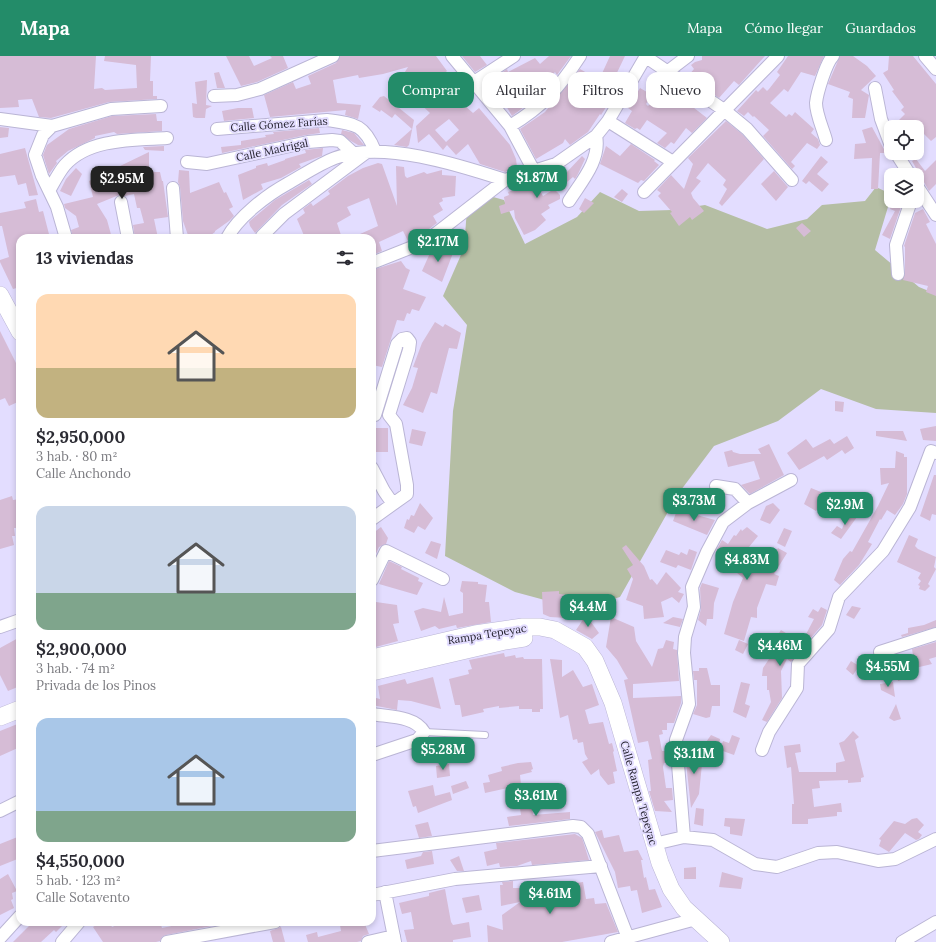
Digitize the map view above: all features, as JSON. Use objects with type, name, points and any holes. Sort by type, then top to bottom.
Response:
[{"type":"main road","points":[[0,295],[16,325]]},
{"type":"main road","name":"Rampa Tepeyac","points":[[376,657],[475,634],[523,627],[540,627],[555,630],[569,638]]},
{"type":"main road","name":"Rampa Tepeyac","points":[[376,671],[505,641],[545,637],[569,638]]},
{"type":"main road","name":"Calle Rampa Tepeyac","points":[[569,638],[585,647],[595,661],[613,703],[654,844],[671,889],[684,908],[721,942]]},
{"type":"main road","points":[[0,717],[16,711]]},
{"type":"street","points":[[214,96],[238,95],[260,90],[333,56]]},
{"type":"street","points":[[452,56],[466,72]]},
{"type":"street","points":[[514,56],[474,82],[510,126],[534,171]]},
{"type":"street","points":[[510,126],[530,114],[548,98],[567,77],[580,56]]},
{"type":"street","points":[[376,260],[425,242],[505,180],[556,164],[596,136],[608,121],[646,56],[667,72],[688,56]]},
{"type":"street","points":[[644,192],[778,56]]},
{"type":"street","points":[[826,140],[816,104],[822,81],[830,59],[833,56]]},
{"type":"street","points":[[925,56],[936,69]]},
{"type":"street","points":[[875,88],[884,127]]},
{"type":"street","points":[[715,104],[747,129],[792,180]]},
{"type":"street","points":[[0,120],[52,126],[111,109],[161,106]]},
{"type":"street","name":"Calle Gómez Farías","points":[[216,129],[327,120],[354,124],[368,135],[372,151]]},
{"type":"street","points":[[608,121],[673,162]]},
{"type":"street","points":[[52,126],[43,135],[35,155],[42,176],[50,189],[57,207],[65,234]]},
{"type":"street","points":[[568,201],[595,159],[597,142],[596,136]]},
{"type":"street","points":[[50,189],[65,165],[82,152],[110,142],[167,138]]},
{"type":"street","name":"Calle Madrigal","points":[[187,162],[207,164],[320,140],[340,141],[353,153]]},
{"type":"street","points":[[230,234],[232,230],[269,194],[335,158],[353,153],[372,151],[425,158],[462,166],[505,180]]},
{"type":"street","points":[[264,234],[284,214],[372,151]]},
{"type":"street","points":[[173,188],[178,234]]},
{"type":"street","points":[[924,197],[936,215]]},
{"type":"street","points":[[121,202],[127,234]]},
{"type":"street","points":[[898,274],[896,245],[908,208]]},
{"type":"street","points":[[376,409],[397,344],[402,339],[407,338],[410,342],[409,350],[389,415]]},
{"type":"street","points":[[376,415],[389,415]]},
{"type":"street","points":[[376,516],[407,494],[407,485],[396,424],[389,415]]},
{"type":"street","points":[[762,750],[772,728],[797,688],[798,664],[829,629],[839,597],[883,551],[910,507],[933,452]]},
{"type":"street","points":[[376,475],[393,504]]},
{"type":"street","points":[[684,837],[676,740],[689,704],[684,652],[685,637],[694,607],[692,587],[707,552],[723,522],[748,503],[791,480]]},
{"type":"street","points":[[716,486],[735,489],[748,503]]},
{"type":"street","points":[[376,572],[386,551],[443,579]]},
{"type":"street","points":[[0,627],[16,621]]},
{"type":"street","points":[[880,652],[936,634]]},
{"type":"street","points":[[376,715],[413,722],[420,725],[424,732],[417,740],[376,754]]},
{"type":"street","points":[[0,811],[16,803]]},
{"type":"street","points":[[376,851],[573,826],[581,828],[588,834],[628,938]]},
{"type":"street","points":[[654,844],[684,837],[713,840],[755,864],[777,867],[818,852],[838,852],[878,861],[895,859],[936,839]]},
{"type":"street","points":[[376,894],[456,878],[601,866]]},
{"type":"street","points":[[368,942],[395,939],[385,892]]},
{"type":"street","points":[[611,942],[696,919]]},
{"type":"street","points":[[0,938],[16,920]]},
{"type":"street","points":[[902,942],[936,922]]},
{"type":"street","points":[[62,942],[76,926]]},
{"type":"street","points":[[167,942],[253,926]]},
{"type":"lane","points":[[424,732],[485,735]]},
{"type":"green space","points":[[876,187],[884,191],[884,208],[888,208],[875,250],[919,287],[936,294],[936,413],[876,409],[821,389],[778,421],[714,446],[678,494],[620,597],[578,609],[515,592],[445,556],[453,411],[467,325],[443,296],[464,248],[467,209],[486,195],[504,200],[525,244],[577,217],[600,192],[639,211],[672,210],[705,205],[767,229],[807,219],[822,205],[865,201]]},
{"type":"building","points":[[0,56],[96,56],[94,89],[102,88],[105,90],[137,88],[136,65],[104,61],[105,56],[151,56],[150,81],[153,81],[153,96],[157,96],[157,99],[109,102],[51,118],[39,117],[32,99],[18,100],[19,107],[0,108]]},
{"type":"building","points":[[226,56],[249,56],[254,66],[272,58],[270,56],[283,56],[288,68],[257,82],[241,86]]},
{"type":"building","points":[[340,56],[436,56],[447,71],[405,72],[408,67],[383,74],[359,78],[358,75],[333,80],[337,103],[361,105],[358,119],[345,115],[346,110],[270,117],[264,95],[293,82],[296,89],[311,84],[308,76],[336,63]]},
{"type":"building","points":[[462,56],[480,56],[487,65],[475,72]]},
{"type":"building","points":[[549,56],[571,56],[559,72],[508,72],[535,58],[540,64]]},
{"type":"building","points":[[610,56],[625,56],[617,72],[603,72]]},
{"type":"building","points":[[702,56],[765,56],[739,85],[734,81],[719,98],[715,95],[715,72],[691,72],[694,69],[691,65],[702,60]]},
{"type":"building","points":[[788,56],[824,56],[815,76],[801,72],[788,92],[784,89],[770,103],[786,117],[789,114],[792,116],[795,112],[814,129],[811,133],[818,139],[820,145],[817,149],[807,143],[791,162],[795,166],[792,169],[763,136],[769,130],[748,112],[744,116],[737,111],[756,90],[758,92],[763,87],[767,91],[769,89],[780,75],[777,72]]},
{"type":"building","points":[[840,56],[853,56],[867,66],[876,76],[861,90],[869,95],[865,118],[852,118],[853,99],[848,97],[850,92],[828,84]]},
{"type":"building","points":[[889,56],[913,56],[936,84],[936,137],[931,141],[924,134],[924,120],[899,120],[905,114],[901,110],[904,107],[892,91],[894,90],[883,73],[888,70]]},
{"type":"building","points":[[580,69],[585,72],[578,72]]},
{"type":"building","points":[[219,72],[225,88],[217,88],[214,73]]},
{"type":"building","points":[[207,80],[206,105],[212,106],[206,109],[205,118],[193,117],[192,103],[197,104],[195,82]]},
{"type":"building","points":[[568,84],[568,108],[606,108],[588,132],[570,145],[565,139],[563,143],[536,159],[520,129],[545,112],[548,108],[560,108],[560,94]]},
{"type":"building","points":[[640,88],[646,92],[646,108],[694,108],[707,118],[692,133],[686,128],[674,144],[671,142],[665,148],[657,143],[667,133],[647,120],[640,130],[637,128],[635,129],[625,123],[632,111],[628,108],[638,108],[638,91]]},
{"type":"building","points":[[384,96],[388,99],[388,108],[399,108],[414,120],[409,145],[407,147],[394,145],[412,129],[395,114],[392,118],[381,110],[380,112],[372,107],[380,97]]},
{"type":"building","points":[[238,108],[252,108],[254,118],[224,121],[222,111]]},
{"type":"building","points":[[425,108],[467,108],[473,113],[479,108],[510,145],[516,159],[517,167],[505,172],[480,164],[468,144],[456,155],[447,145],[443,150],[429,134],[418,143],[416,126],[430,113]],"holes":[[[449,119],[459,130],[446,142],[435,130]]]},
{"type":"building","points":[[507,108],[523,108],[512,116]]},
{"type":"building","points":[[156,114],[157,121],[162,121],[162,131],[117,134],[114,132],[95,136],[95,138],[68,151],[56,161],[57,163],[49,174],[43,155],[47,145],[69,129],[112,116]]},
{"type":"building","points":[[726,121],[742,134],[764,159],[722,206],[719,203],[727,189],[723,185],[726,180],[708,163],[696,178],[701,181],[691,193],[693,198],[704,211],[692,220],[690,217],[679,226],[670,213],[672,212],[658,196],[661,193],[657,190],[671,175],[684,189],[693,164],[688,158]]},
{"type":"building","points":[[0,127],[9,128],[8,137],[0,138]]},
{"type":"building","points":[[872,127],[884,149],[884,153],[880,153],[878,189],[871,189],[872,158],[854,159],[855,144],[866,143],[862,130]]},
{"type":"building","points":[[319,128],[320,133],[222,153],[221,147],[241,145],[241,141],[266,137],[265,135],[274,134],[273,132]]},
{"type":"building","points":[[342,130],[354,133],[364,145],[358,145],[351,141],[341,134]]},
{"type":"building","points":[[631,144],[655,160],[654,161],[659,165],[644,181],[641,180],[638,183],[600,164],[606,146],[620,156]]},
{"type":"building","points":[[164,146],[164,151],[145,150],[143,147]]},
{"type":"building","points":[[25,148],[38,195],[29,196],[26,183],[18,185],[15,175],[0,177],[0,154]]},
{"type":"building","points":[[323,148],[322,156],[299,164],[301,167],[281,178],[261,184],[263,189],[243,200],[238,175],[256,168],[256,166],[267,163],[268,166],[306,153],[305,150]]},
{"type":"building","points":[[149,152],[149,172],[160,172],[163,181],[168,217],[154,219],[157,234],[134,234],[133,225],[144,223],[140,208],[137,208],[134,194],[125,196],[119,195],[97,204],[107,220],[111,234],[72,234],[71,230],[79,227],[76,216],[65,208],[64,204],[93,197],[89,181]]},
{"type":"building","points":[[582,156],[585,159],[575,179],[573,177],[556,191],[560,195],[560,199],[548,205],[550,208],[541,214],[546,220],[535,230],[524,235],[515,218],[514,210],[501,214],[499,206],[505,204],[504,197],[509,195],[508,192],[535,183],[543,196],[551,191],[546,181],[563,169],[566,173]]},
{"type":"building","points":[[821,156],[828,162],[817,174],[829,184],[822,192],[809,181],[806,184],[802,181]]},
{"type":"building","points":[[917,160],[923,168],[916,168],[912,161]]},
{"type":"building","points":[[936,160],[936,184],[929,191],[924,182],[924,170],[925,171]]},
{"type":"building","points":[[378,163],[382,164],[397,206],[396,166],[404,167],[405,176],[407,178],[424,172],[427,174],[442,170],[442,175],[456,176],[455,196],[442,198],[443,201],[439,203],[443,210],[433,216],[437,223],[421,235],[408,241],[403,231],[379,242],[382,251],[376,254],[376,234],[360,234],[378,226],[369,198],[347,207],[351,215],[337,223],[341,234],[303,234],[297,219],[305,213],[303,209],[311,203],[313,206],[330,194],[328,191],[348,176],[363,168]]},
{"type":"building","points":[[76,168],[82,174],[71,196],[60,191],[66,179]]},
{"type":"building","points":[[179,170],[189,171],[190,193],[219,182],[224,193],[226,192],[233,207],[229,209],[234,216],[212,234],[188,234],[183,221],[180,187],[178,182]]},
{"type":"building","points":[[774,171],[788,187],[776,201],[761,184]]},
{"type":"building","points":[[309,180],[312,184],[282,205],[255,233],[250,226],[249,222],[251,220],[275,200]]},
{"type":"building","points":[[622,189],[628,194],[622,202],[614,197]]},
{"type":"building","points":[[585,198],[594,203],[584,213],[579,209]]},
{"type":"building","points":[[36,199],[39,212],[43,211],[49,234],[16,234],[16,288],[13,289],[0,262],[0,260],[9,257],[2,226],[0,226],[0,213],[26,208],[24,202]]},
{"type":"building","points":[[901,208],[890,239],[882,235],[895,211],[890,209]]},
{"type":"building","points":[[923,209],[930,222],[926,224],[936,244],[936,296],[926,292],[928,286],[903,280],[905,273],[904,246],[915,213]]},
{"type":"building","points":[[802,223],[811,231],[804,237],[796,228]]},
{"type":"building","points":[[434,244],[453,253],[442,282],[422,271]]},
{"type":"building","points":[[401,261],[406,268],[410,270],[403,289],[426,297],[419,311],[412,309],[410,314],[407,313],[404,321],[397,320],[382,367],[376,366],[376,269]]},
{"type":"building","points":[[435,322],[443,327],[445,324],[461,333],[457,349],[449,348],[437,394],[431,392],[423,413],[403,405],[412,388],[418,368],[413,367],[422,343]]},
{"type":"building","points":[[0,331],[16,363],[16,403],[9,406],[5,398],[0,400]]},
{"type":"building","points":[[835,401],[844,402],[843,412],[835,411]]},
{"type":"building","points":[[936,426],[936,441],[923,440],[920,429]]},
{"type":"building","points":[[376,428],[388,428],[388,452],[376,452]]},
{"type":"building","points":[[412,429],[426,432],[422,446],[409,443]]},
{"type":"building","points":[[876,431],[903,431],[907,441],[876,436]]},
{"type":"building","points":[[847,436],[854,448],[845,454],[842,450],[827,460],[824,456],[799,470],[787,453],[806,439],[813,448],[830,439],[834,444]]},
{"type":"building","points":[[769,444],[784,475],[750,494],[741,485],[760,479],[754,461],[728,467],[724,452],[732,450],[733,452],[740,454],[761,454],[758,449]]},
{"type":"building","points":[[896,451],[904,454],[904,457],[907,457],[907,494],[903,504],[895,515],[887,510],[881,520],[880,519],[868,542],[872,544],[859,565],[840,585],[834,580],[843,559],[850,551],[852,552],[889,483],[881,485],[880,468],[895,468]]},
{"type":"building","points":[[934,475],[936,475],[936,515],[932,514],[930,521],[920,516]]},
{"type":"building","points":[[811,488],[826,494],[816,511],[804,504]]},
{"type":"building","points":[[698,494],[698,497],[716,497],[710,506],[691,507],[690,495]]},
{"type":"building","points":[[12,496],[13,500],[16,500],[16,528],[14,528],[15,536],[12,536],[14,545],[0,549],[0,500]]},
{"type":"building","points":[[420,503],[433,518],[425,530],[418,526],[414,533],[404,528],[407,519],[409,520],[411,515],[414,516]]},
{"type":"building","points":[[773,503],[780,510],[770,524],[760,520],[766,506]]},
{"type":"building","points":[[682,511],[715,520],[707,535],[673,521],[676,513],[679,514]]},
{"type":"building","points":[[849,512],[857,517],[841,539],[831,533],[837,526],[842,529]]},
{"type":"building","points":[[381,527],[388,538],[386,544],[379,547],[376,554],[376,531]]},
{"type":"building","points":[[747,527],[758,536],[749,547],[753,549],[747,557],[749,558],[747,565],[766,572],[778,548],[787,553],[774,574],[779,576],[776,586],[766,584],[757,608],[757,618],[751,617],[744,641],[724,634],[733,602],[743,578],[730,567],[728,571],[721,567],[726,558],[716,551],[722,540],[728,544],[734,535],[736,536],[741,529],[742,531]]},
{"type":"building","points":[[784,528],[792,531],[785,547],[777,543]]},
{"type":"building","points":[[909,535],[918,539],[915,546],[918,549],[936,557],[934,567],[936,569],[928,584],[930,586],[925,591],[919,589],[920,586],[918,585],[921,581],[918,578],[921,573],[897,562]]},
{"type":"building","points":[[431,541],[441,544],[437,559],[425,553]]},
{"type":"building","points":[[626,545],[644,566],[650,580],[652,579],[657,585],[666,572],[681,588],[678,592],[684,594],[679,603],[672,597],[661,602],[664,617],[644,619],[643,606],[626,600],[633,579],[627,569],[633,565],[622,548]]},
{"type":"building","points":[[689,549],[697,552],[691,570],[678,565],[676,568],[660,562],[666,550],[679,555],[681,552],[687,555]]},
{"type":"building","points":[[389,561],[419,578],[418,581],[423,583],[417,595],[379,584]]},
{"type":"building","points":[[462,581],[478,582],[478,584],[487,585],[485,602],[489,602],[491,622],[457,628],[456,625],[439,629],[435,626],[421,631],[414,611],[423,608],[441,612],[444,597],[449,616],[463,613],[463,593],[460,591]]},
{"type":"building","points":[[702,583],[719,588],[714,603],[713,619],[707,619],[706,626],[698,620],[701,609],[700,588]]},
{"type":"building","points":[[559,591],[559,594],[579,596],[579,606],[568,605],[567,618],[550,617],[543,614],[542,592]]},
{"type":"building","points":[[376,602],[397,605],[399,623],[393,624],[398,641],[376,647]]},
{"type":"building","points":[[852,606],[861,608],[854,619],[846,615]]},
{"type":"building","points":[[821,607],[827,610],[822,625],[810,639],[804,638],[814,619],[808,617],[813,609],[818,612]]},
{"type":"building","points":[[586,615],[599,633],[592,639],[576,630]]},
{"type":"building","points":[[611,617],[634,627],[636,641],[652,667],[658,649],[663,648],[666,640],[674,642],[673,649],[677,650],[679,681],[633,684],[633,698],[681,696],[681,703],[674,723],[667,723],[667,730],[662,730],[663,734],[659,735],[662,751],[669,751],[670,762],[664,763],[663,767],[666,788],[672,788],[673,800],[664,801],[672,812],[655,811],[649,791],[651,791],[648,760],[652,759],[648,741],[638,743],[624,680],[628,679],[617,660],[606,647]]},
{"type":"building","points":[[673,617],[683,619],[680,627],[663,623]]},
{"type":"building","points":[[936,620],[936,627],[902,637],[901,635],[908,633],[908,628],[924,625]]},
{"type":"building","points":[[781,630],[794,638],[796,635],[809,640],[791,662],[787,659],[781,671],[782,698],[767,722],[762,720],[771,702],[769,690],[767,690],[767,676],[762,676],[763,668],[781,641],[776,638]]},
{"type":"building","points":[[16,639],[16,688],[8,691],[0,675],[0,648]]},
{"type":"building","points":[[739,640],[748,644],[743,654],[735,650]]},
{"type":"building","points":[[936,642],[936,657],[929,659],[932,664],[915,668],[912,649]]},
{"type":"building","points":[[504,653],[505,657],[515,655],[516,658],[523,657],[524,659],[542,659],[543,709],[540,709],[540,712],[532,712],[532,709],[519,709],[519,706],[499,708],[499,706],[483,709],[484,712],[462,717],[460,705],[455,705],[449,679],[469,674],[468,670],[472,669],[469,660]]},
{"type":"building","points":[[550,659],[562,660],[562,677],[573,670],[583,687],[592,684],[599,705],[585,710],[589,724],[603,722],[609,744],[612,743],[617,771],[613,772],[615,783],[608,785],[600,775],[599,769],[591,775],[582,762],[588,759],[585,754],[583,742],[578,743],[577,739],[573,740],[568,715],[560,718]]},
{"type":"building","points":[[851,661],[859,666],[853,675],[846,669]]},
{"type":"building","points":[[909,664],[911,673],[908,674],[909,678],[898,681],[895,668]]},
{"type":"building","points":[[699,668],[707,668],[711,685],[720,685],[720,706],[712,706],[710,717],[706,718],[693,714],[697,705],[697,680],[694,680],[693,671],[699,671]]},
{"type":"building","points":[[433,677],[441,709],[411,701],[398,700],[397,710],[376,706],[376,698],[380,699],[378,686],[405,679],[407,684]]},
{"type":"building","points":[[741,682],[750,684],[745,704],[750,706],[746,718],[733,712]]},
{"type":"building","points":[[893,682],[895,697],[881,690],[880,684]]},
{"type":"building","points":[[896,704],[901,719],[894,721],[889,718]]},
{"type":"building","points":[[16,725],[16,749],[0,756],[0,731]]},
{"type":"building","points":[[853,731],[859,737],[855,740],[864,777],[861,778],[861,782],[848,783],[848,780],[819,781],[820,788],[812,789],[814,807],[841,803],[842,812],[837,812],[837,816],[808,819],[808,824],[792,824],[792,804],[794,804],[791,767],[787,768],[784,746],[800,744],[801,752],[795,753],[799,772],[836,772],[836,763],[845,761],[839,743],[844,741]]},
{"type":"building","points":[[711,735],[720,739],[719,750],[704,745]]},
{"type":"building","points":[[732,735],[740,738],[734,755],[720,750],[723,741],[729,743]]},
{"type":"building","points":[[685,753],[703,754],[699,794],[691,808]]},
{"type":"building","points":[[531,762],[533,769],[531,770],[532,772],[520,775],[521,785],[485,793],[483,783],[490,782],[488,775],[502,771],[501,767]]},
{"type":"building","points":[[449,764],[450,776],[437,778],[436,766]]},
{"type":"building","points":[[466,781],[469,788],[453,794],[451,786]]},
{"type":"building","points":[[433,785],[435,796],[450,792],[452,800],[418,813],[416,806],[413,807],[408,791]]},
{"type":"building","points":[[532,806],[533,815],[570,812],[570,819],[509,826],[507,817],[521,815],[520,808]]},
{"type":"building","points":[[696,808],[704,809],[703,826],[694,824]]},
{"type":"building","points":[[725,818],[745,819],[742,836],[730,834],[730,827],[724,826]]},
{"type":"building","points":[[917,818],[924,825],[918,832],[922,835],[919,839],[916,840],[905,833],[889,852],[879,846],[881,840],[879,839],[894,821],[905,824],[912,819]]},
{"type":"building","points":[[428,822],[432,836],[419,838],[415,825]]},
{"type":"building","points":[[602,830],[604,838],[619,835],[624,852],[638,850],[643,860],[641,860],[644,878],[646,877],[649,890],[655,889],[662,907],[642,913],[637,890],[631,891],[630,886],[618,888],[615,872],[595,832]]},
{"type":"building","points":[[575,834],[582,838],[589,860],[532,865],[531,861],[517,866],[500,867],[499,863],[487,866],[484,852],[497,849],[496,843]]},
{"type":"building","points":[[16,838],[16,860],[0,866],[0,844]]},
{"type":"building","points":[[432,851],[434,864],[407,869],[405,860],[421,856],[423,852]]},
{"type":"building","points":[[459,856],[464,871],[457,871],[450,860]]},
{"type":"building","points":[[696,867],[696,879],[684,879],[684,868]]},
{"type":"building","points":[[722,872],[743,878],[741,889],[719,887]]},
{"type":"building","points":[[8,874],[16,891],[12,893],[13,899],[11,900],[14,908],[0,915],[0,879]]},
{"type":"building","points":[[513,881],[513,888],[528,888],[529,883],[540,882],[540,887],[545,887],[546,889],[562,888],[561,885],[583,882],[586,899],[594,898],[595,904],[606,903],[618,932],[562,942],[488,942],[487,925],[503,930],[502,915],[520,902],[501,906],[500,885],[503,885],[502,882]]},
{"type":"building","points":[[445,889],[451,922],[453,925],[469,922],[471,937],[453,940],[453,942],[407,942],[404,930],[414,929],[411,912],[402,914],[399,903],[429,896],[429,893]]},
{"type":"building","points":[[479,895],[482,910],[466,913],[462,898]]},
{"type":"building","points":[[29,926],[62,926],[56,932],[54,930],[41,942],[13,942]]},
{"type":"building","points":[[161,926],[162,928],[172,926],[212,926],[166,935],[162,937],[160,941],[156,942],[103,942],[93,927]]},
{"type":"building","points":[[340,926],[366,926],[369,934],[363,936],[361,941],[357,942],[308,942],[306,935],[317,932],[318,937],[341,931]]},
{"type":"building","points":[[281,927],[285,942],[273,942],[270,931]]}]
